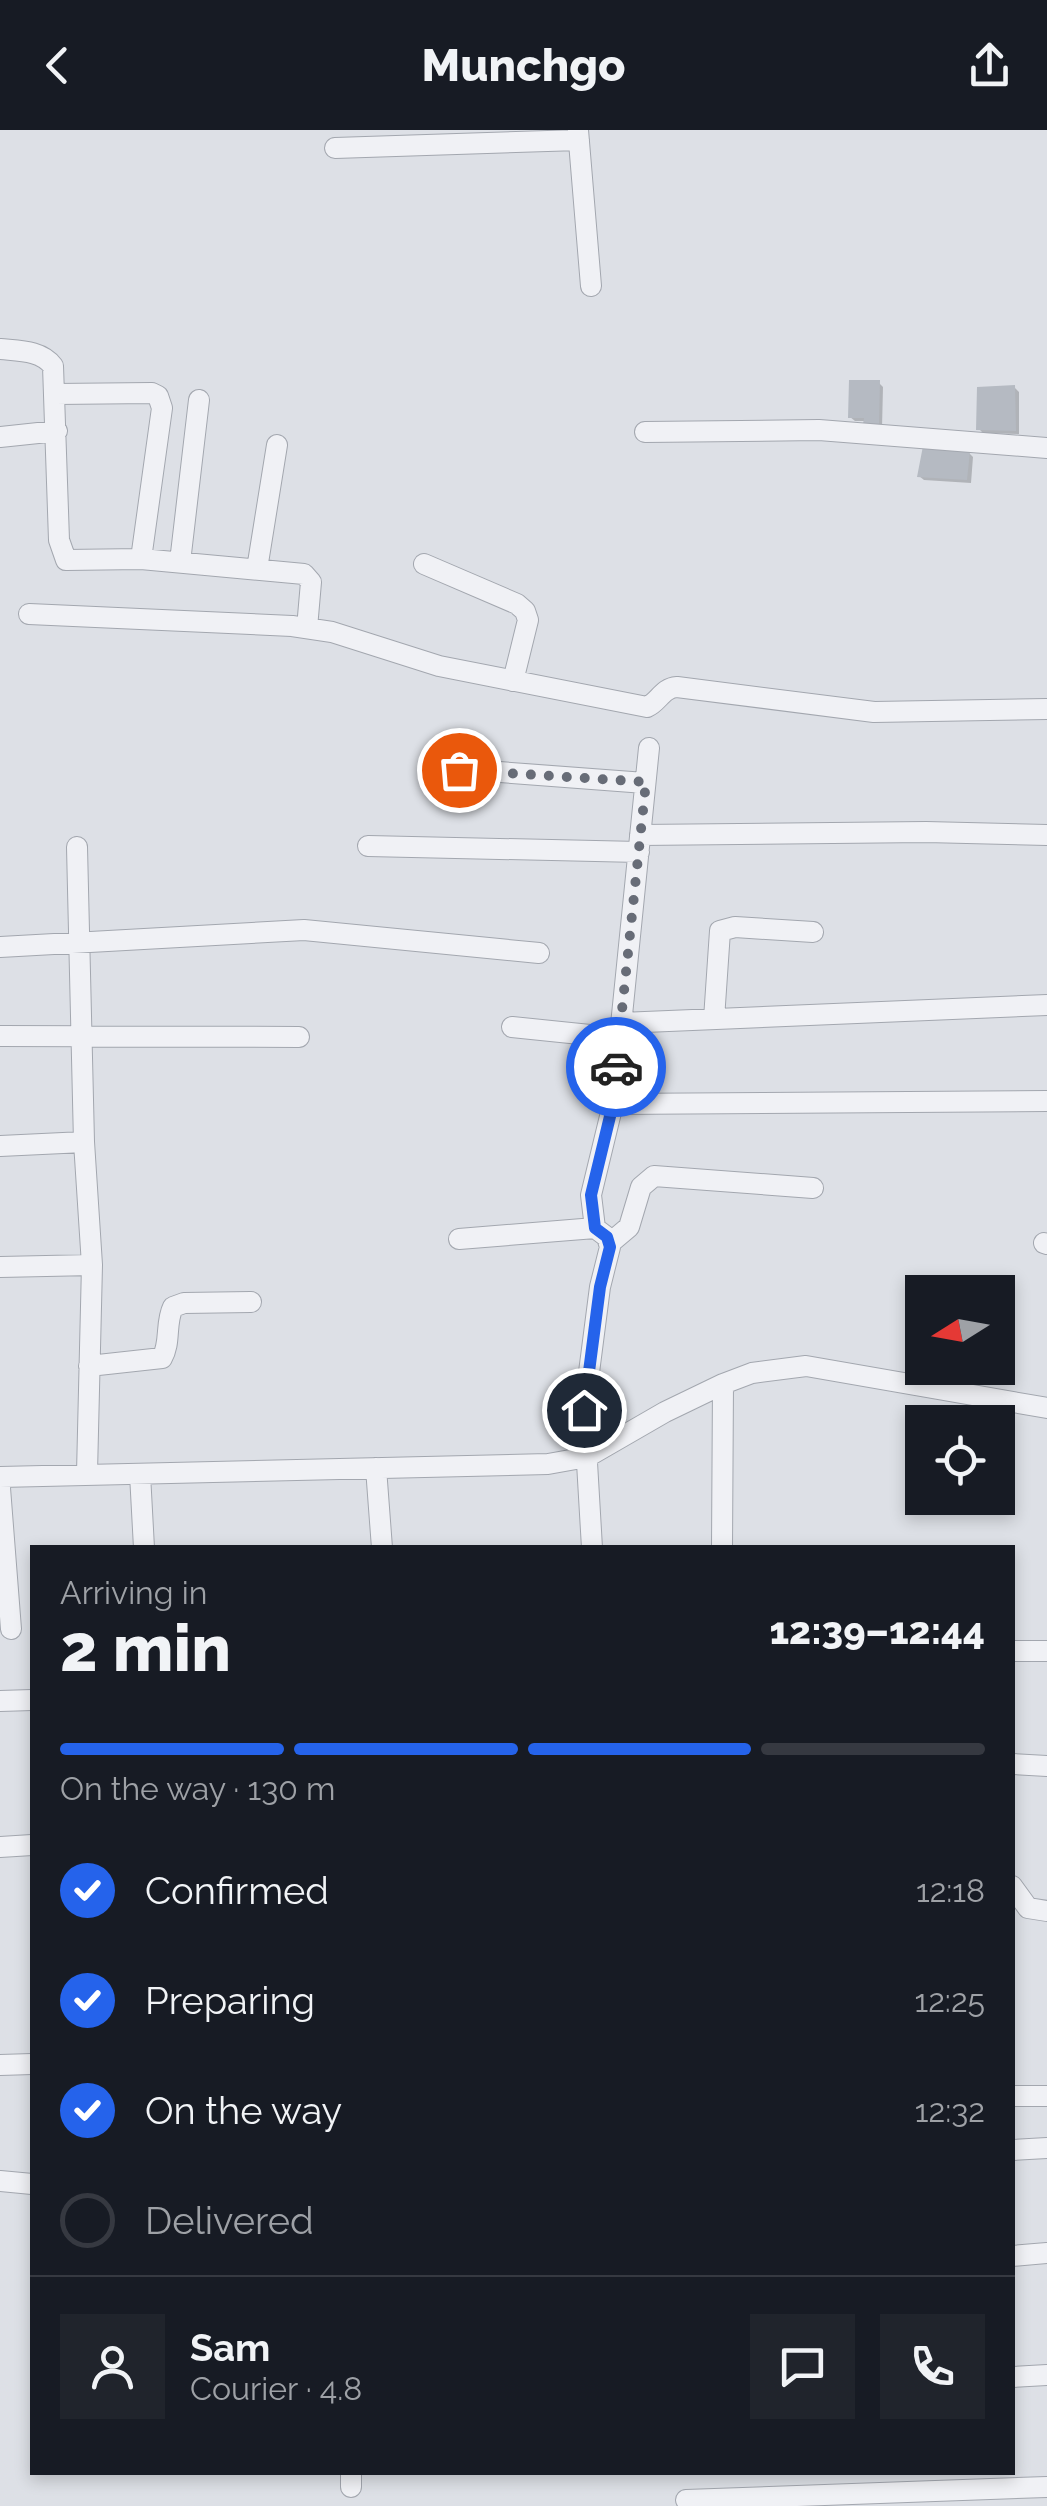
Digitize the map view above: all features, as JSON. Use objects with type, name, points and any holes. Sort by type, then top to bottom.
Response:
[{"type":"street","points":[[335,148],[578,135],[591,286]]},
{"type":"street","points":[[0,349],[35,353],[53,366],[62,554],[66,560],[140,559],[298,573],[308,577],[311,590],[307,628]]},
{"type":"street","points":[[56,394],[158,396],[162,408],[140,559]]},
{"type":"street","points":[[180,562],[199,400]]},
{"type":"street","points":[[645,432],[819,430],[1047,448]]},
{"type":"street","points":[[0,437],[56,431]]},
{"type":"street","points":[[257,569],[277,444]]},
{"type":"street","points":[[424,564],[518,604],[525,611],[528,620],[513,681]]},
{"type":"street","points":[[28,614],[307,628],[332,632],[439,666],[647,707],[670,687],[677,686],[861,711],[1047,709]]},
{"type":"street","points":[[592,1545],[586,1387],[602,1235],[591,1195],[613,1104],[649,748]]},
{"type":"street","points":[[459,770],[646,782]]},
{"type":"street","points":[[368,846],[639,844],[926,832],[1047,835]]},
{"type":"street","points":[[77,847],[80,1036],[92,1265],[87,1473]]},
{"type":"street","points":[[714,1019],[720,931],[735,927],[813,932]]},
{"type":"street","points":[[0,948],[264,931],[332,931],[539,954]]},
{"type":"street","points":[[512,1027],[620,1030],[714,1019],[1047,1005]]},
{"type":"street","points":[[0,1036],[299,1037]]},
{"type":"street","points":[[613,1104],[1047,1101]]},
{"type":"street","points":[[0,1146],[84,1142]]},
{"type":"street","points":[[459,1240],[602,1235],[629,1226],[642,1187],[654,1176],[813,1188]]},
{"type":"street","points":[[0,1267],[92,1265]]},
{"type":"street","points":[[90,1366],[162,1358],[173,1306],[251,1302]]},
{"type":"street","points":[[0,1477],[548,1464],[587,1457],[664,1412],[723,1384],[752,1373],[806,1366],[1047,1408]]},
{"type":"street","points":[[722,1545],[723,1384]]},
{"type":"street","points":[[376,1468],[382,1545]]},
{"type":"street","points":[[140,1474],[144,1545]]},
{"type":"street","points":[[0,1488],[11,1629]]},
{"type":"street","points":[[1015,1651],[1047,1650]]},
{"type":"street","points":[[0,1702],[30,1700]]},
{"type":"street","points":[[1015,1764],[1047,1766]]},
{"type":"street","points":[[0,1847],[30,1845]]},
{"type":"street","points":[[1015,1890],[1028,1908],[1047,1911]]},
{"type":"street","points":[[0,2065],[30,2064]]},
{"type":"street","points":[[1015,2096],[1047,2096]]},
{"type":"street","points":[[1015,2150],[1047,2148]]},
{"type":"street","points":[[0,2182],[30,2184]]},
{"type":"street","points":[[1015,2256],[1047,2254]]},
{"type":"street","points":[[1015,2376],[1047,2376]]},
{"type":"street","points":[[686,2500],[1047,2488]]},
{"type":"building","points":[[849,380],[880,380],[879,424],[863,424],[864,418],[848,418]]},
{"type":"building","points":[[1015,385],[1016,431],[976,430],[977,387]]},
{"type":"building","points":[[923,446],[970,451],[967,480],[917,477]]},
{"type":"way so far","points":[[459,770],[646,782],[616,1067]]},
{"type":"route","points":[[584,1410],[602,1274],[610,1247],[607,1237],[595,1228],[591,1195],[613,1104],[616,1067]]}]
